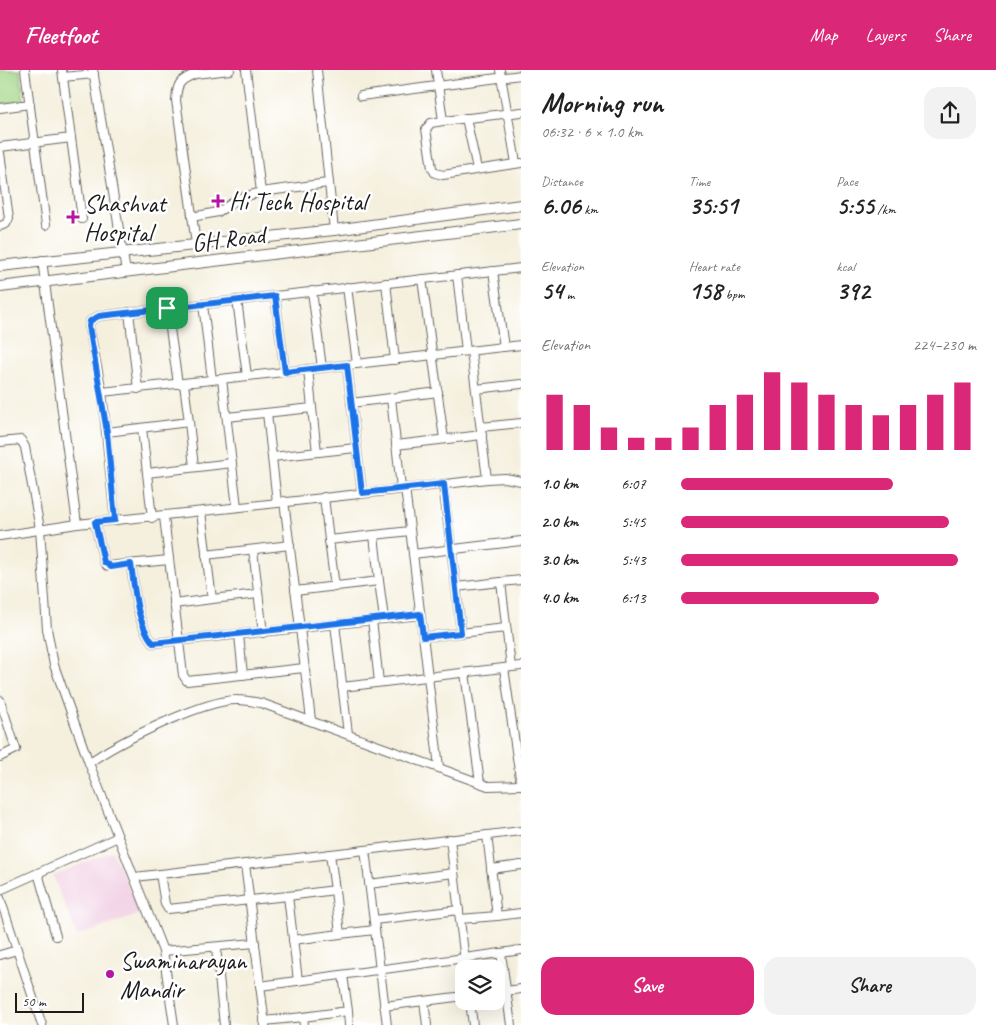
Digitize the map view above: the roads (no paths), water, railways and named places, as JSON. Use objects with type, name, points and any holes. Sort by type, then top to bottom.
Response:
[{"type":"main road","name":"GH Road","points":[[0,266],[334,230],[521,205]]},
{"type":"main road","name":"GH Road","points":[[0,287],[521,224]]},
{"type":"street","points":[[25,70],[46,225]]},
{"type":"street","points":[[196,244],[176,100],[177,84],[195,72],[230,70]]},
{"type":"street","points":[[246,70],[261,192]]},
{"type":"street","points":[[317,70],[334,230]]},
{"type":"street","points":[[436,70],[443,121]]},
{"type":"street","points":[[82,219],[62,74],[94,72],[126,272]]},
{"type":"street","points":[[500,74],[505,114],[518,163],[444,175],[435,173],[432,168],[426,128],[431,123],[466,118],[505,114],[521,112]]},
{"type":"street","points":[[361,96],[438,86],[500,74],[521,75]]},
{"type":"street","points":[[0,108],[30,104]]},
{"type":"street","points":[[466,118],[477,169]]},
{"type":"street","points":[[0,147],[71,138]]},
{"type":"street","points":[[0,153],[9,218],[6,224],[0,226]]},
{"type":"street","points":[[192,217],[218,212],[240,198],[261,192],[328,183]]},
{"type":"street","points":[[42,260],[77,524]]},
{"type":"street","points":[[115,520],[102,392],[89,326],[90,321],[99,316],[129,312],[521,268]]},
{"type":"street","points":[[493,271],[504,347]]},
{"type":"street","points":[[457,275],[468,351],[476,389],[487,479]]},
{"type":"street","points":[[422,279],[444,439]]},
{"type":"street","points":[[386,283],[395,360]]},
{"type":"street","points":[[347,288],[357,364]]},
{"type":"street","points":[[312,291],[322,368]]},
{"type":"street","points":[[275,296],[285,372]]},
{"type":"street","points":[[237,300],[247,376]]},
{"type":"street","points":[[203,304],[212,380]]},
{"type":"street","points":[[167,308],[188,422],[194,467]]},
{"type":"street","points":[[129,312],[138,389]]},
{"type":"street","points":[[102,392],[521,345]]},
{"type":"street","points":[[347,365],[362,493]]},
{"type":"street","points":[[308,370],[317,452]]},
{"type":"street","points":[[222,379],[237,507]]},
{"type":"street","points":[[476,389],[521,384]]},
{"type":"street","points":[[351,403],[438,392]]},
{"type":"street","points":[[391,398],[396,445],[413,554],[439,767]]},
{"type":"street","points":[[227,417],[312,408]]},
{"type":"street","points":[[266,413],[272,457],[290,545],[310,720]]},
{"type":"street","points":[[107,432],[188,422]]},
{"type":"street","points":[[396,445],[444,439],[521,422]]},
{"type":"street","points":[[142,428],[152,518]]},
{"type":"street","points":[[0,442],[20,440],[25,446],[40,529],[47,629],[54,665],[89,763],[163,952],[174,1025]]},
{"type":"street","points":[[272,457],[356,448]]},
{"type":"street","points":[[147,473],[232,463]]},
{"type":"street","points":[[0,527],[1,536],[77,524],[164,517],[281,501],[487,479],[505,478],[521,481]]},
{"type":"street","points":[[444,484],[461,633]]},
{"type":"street","points":[[324,497],[335,587]]},
{"type":"street","points":[[201,512],[212,599]]},
{"type":"street","points":[[164,517],[182,675],[187,680],[304,668]]},
{"type":"street","points":[[95,522],[104,562],[107,566],[169,560]]},
{"type":"street","points":[[329,540],[410,531]]},
{"type":"street","points":[[374,535],[384,619]]},
{"type":"street","points":[[413,554],[521,541]]},
{"type":"street","points":[[206,555],[290,545]]},
{"type":"street","points":[[253,550],[262,632]]},
{"type":"street","points":[[131,564],[138,611],[144,630],[153,643],[179,642],[420,614]]},
{"type":"street","points":[[456,587],[521,580]]},
{"type":"street","points":[[295,591],[379,581]]},
{"type":"street","points":[[89,763],[108,749],[197,708],[237,699],[261,703],[488,786],[521,785],[507,668],[506,628],[501,582]]},
{"type":"street","points":[[174,604],[258,594]]},
{"type":"street","points":[[372,620],[379,682]]},
{"type":"street","points":[[335,624],[348,734]]},
{"type":"street","points":[[423,637],[506,628]]},
{"type":"street","points":[[239,635],[243,675]]},
{"type":"street","points":[[342,687],[521,666]]},
{"type":"street","points":[[465,672],[480,783]]},
{"type":"street","points":[[0,700],[16,749],[0,756]]},
{"type":"street","points":[[135,877],[521,831]]},
{"type":"street","points":[[487,835],[497,916]]},
{"type":"street","points":[[0,890],[118,837]]},
{"type":"street","points":[[450,839],[464,958]]},
{"type":"street","points":[[365,850],[387,1025]]},
{"type":"street","points":[[330,854],[340,934]]},
{"type":"street","points":[[245,864],[264,1023],[303,1021],[348,1012]]},
{"type":"street","points":[[491,869],[521,865]]},
{"type":"street","points":[[38,873],[56,936]]},
{"type":"street","points":[[369,884],[454,873]]},
{"type":"street","points":[[160,874],[165,904],[168,909],[335,890]]},
{"type":"street","points":[[288,896],[298,981]]},
{"type":"street","points":[[0,898],[42,1025]]},
{"type":"street","points":[[374,920],[458,910]]},
{"type":"street","points":[[460,919],[521,913]]},
{"type":"street","points":[[293,940],[375,930]]},
{"type":"street","points":[[163,952],[255,943]]},
{"type":"street","points":[[216,947],[224,1025]]},
{"type":"street","points":[[0,955],[17,950]]},
{"type":"street","points":[[260,986],[521,950]]},
{"type":"street","points":[[501,953],[511,1025]]},
{"type":"street","points":[[343,975],[350,1025]]},
{"type":"street","points":[[506,991],[521,989]]},
{"type":"street","points":[[384,1006],[455,997]]},
{"type":"street","points":[[424,1001],[427,1025]]},
{"type":"street","points":[[471,1010],[473,1025]]},
{"type":"place","name":"Hi Tech Hospital","points":[[218,201]]},
{"type":"place","name":"Shashvat Hospital","points":[[73,217]]},
{"type":"place","name":"Swaminarayan Mandir","points":[[110,974]]}]
